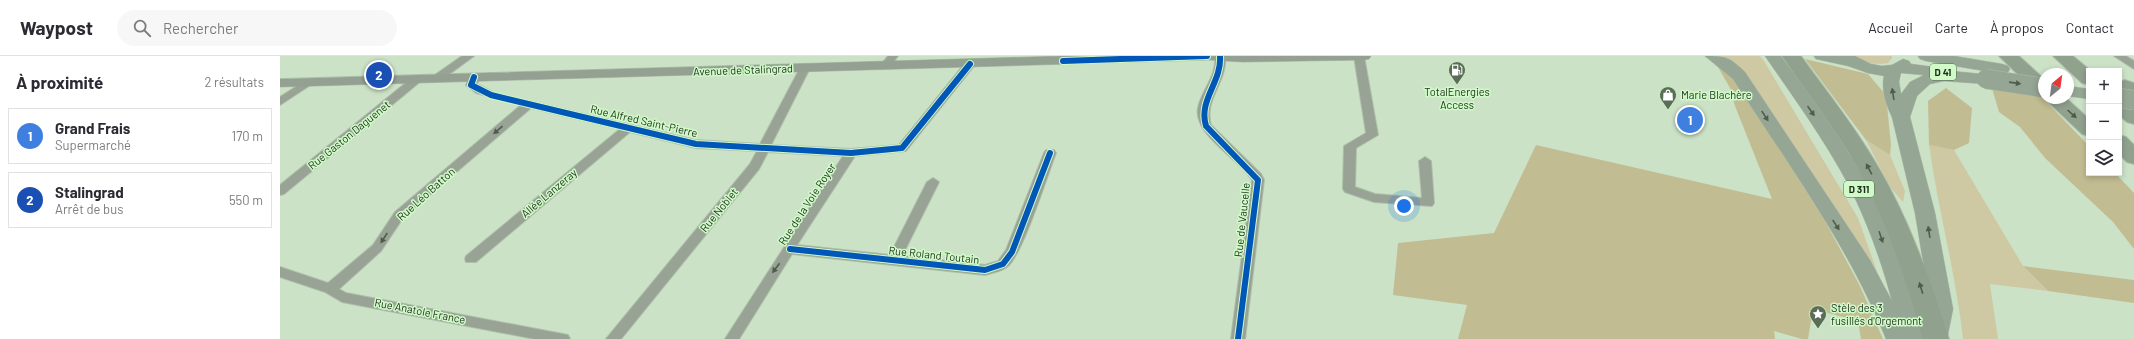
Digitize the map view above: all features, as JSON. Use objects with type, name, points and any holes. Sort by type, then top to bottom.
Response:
[{"type":"highway","points":[[1791,56],[1841,125],[1868,167],[1898,231],[1919,281],[1936,339]]},
{"type":"highway","points":[[2008,56],[2038,83]]},
{"type":"highway","points":[[2029,56],[2042,68]]},
{"type":"highway","points":[[2062,56],[2086,77]]},
{"type":"highway","points":[[2084,56],[2098,68]]},
{"type":"highway","points":[[2126,93],[2134,118]]},
{"type":"highway","points":[[2074,98],[2086,109]]},
{"type":"highway","points":[[2061,104],[2086,127]]},
{"type":"highway","points":[[2122,145],[2134,157]]},
{"type":"highway","points":[[2122,155],[2134,164]]},
{"type":"main road","name":"Avenue de Stalingrad","points":[[280,83],[806,68],[889,61],[970,64],[1045,59],[1215,56],[1364,56]]},
{"type":"main road","points":[[1713,56],[1728,65],[1739,76],[1863,265],[1882,302],[1897,339]]},
{"type":"main road","name":"D 311","points":[[1773,56],[1835,145],[1862,195],[1878,229],[1899,289],[1913,339]]},
{"type":"main road","points":[[1822,56],[1847,58],[1872,69],[1898,64]]},
{"type":"main road","points":[[1926,56],[1973,65],[2038,74]]},
{"type":"main road","points":[[1898,64],[1891,82],[1892,92],[1895,106],[1901,117],[1916,182],[1926,213],[1942,309],[1936,339]]},
{"type":"main road","name":"D 41","points":[[1898,64],[1986,79]]},
{"type":"main road","points":[[1901,117],[1912,91],[1928,79],[1944,76],[1986,79],[2038,87]]},
{"type":"main road","points":[[2074,79],[2086,80]]},
{"type":"main road","points":[[2074,93],[2086,94]]},
{"type":"street","points":[[436,79],[469,56]]},
{"type":"street","name":"Rue de Vaucelle","points":[[1215,56],[1220,70],[1203,109],[1203,119],[1206,126],[1257,177],[1258,180],[1238,339]]},
{"type":"street","points":[[1359,56],[1372,135],[1350,146],[1350,190],[1374,198],[1428,203],[1425,162]]},
{"type":"street","points":[[2119,56],[2134,66]]},
{"type":"street","points":[[851,154],[902,148],[970,64]]},
{"type":"street","name":"Rue Noblet","points":[[613,339],[755,166],[806,68]]},
{"type":"street","name":"Rue Alfred Saint-Pierre","points":[[474,77],[471,85],[473,88],[528,105],[696,144],[851,154]]},
{"type":"street","name":"Rue Gaston Daguenet","points":[[280,191],[418,79]]},
{"type":"street","points":[[280,102],[308,82]]},
{"type":"street","name":"Rue Léo Batton","points":[[330,290],[377,248],[399,215],[528,105]]},
{"type":"street","name":"Allée Lanzeray","points":[[471,259],[628,128]]},
{"type":"street","name":"Rue Roland Toutain","points":[[790,249],[985,270],[1003,264],[1012,252],[1050,153]]},
{"type":"street","name":"Rue de la Voie Royer","points":[[732,339],[772,274],[790,249],[851,154]]},
{"type":"street","points":[[894,260],[933,182]]},
{"type":"street","name":"Rue Anatole France","points":[[280,272],[330,290],[342,297],[563,339]]},
{"type":"shaded area","points":[[1723,56],[1760,56],[1764,61],[1858,218],[1879,277]]},
{"type":"shaded area","points":[[1854,56],[1892,56],[1892,58],[1888,63],[1874,64]]},
{"type":"shaded area","points":[[1805,59],[1868,74],[1886,95],[1891,145],[1890,155],[1866,140]]},
{"type":"shaded area","points":[[1714,60],[1725,66],[1818,208],[1860,286],[1883,339],[1861,339],[1858,321],[1813,309],[1808,339],[1802,339],[1774,331],[1775,339],[1458,339],[1467,305],[1393,295],[1398,243],[1494,233],[1536,145],[1772,199],[1735,106],[1730,88]]},
{"type":"shaded area","points":[[1991,85],[2037,92],[2038,104],[2049,104],[2086,143],[2086,176],[2118,176],[2134,193],[2134,249],[2113,222],[2045,158],[2020,127],[1999,112]]},
{"type":"shaded area","points":[[1946,88],[1972,108],[1969,143],[1954,150],[1929,145],[1928,101]]},
{"type":"shaded area","points":[[1866,140],[1890,155],[1905,191],[1903,202],[1890,187]]},
{"type":"shaded area","points":[[1929,145],[1954,150],[2023,266],[2048,291],[1990,284],[1998,339],[1963,339],[1956,290]]},
{"type":"shaded area","points":[[2023,266],[2134,280],[2134,303],[2048,291]]},
{"type":"cycle path","points":[[1063,61],[1207,56]]},
{"type":"cycle path","points":[[1220,56],[1221,65],[1219,74],[1204,108],[1203,117],[1206,126],[1257,177],[1258,180],[1238,339]]},
{"type":"cycle path","points":[[474,77],[471,85],[480,91],[491,95],[696,144],[851,153],[902,148],[970,64]]},
{"type":"cycle path","points":[[790,249],[985,270],[1003,264],[1012,252],[1050,153]]},
{"type":"place","name":"Stalingrad","points":[[379,75]]},
{"type":"place","name":"TotalEnergies Access","points":[[1457,85]]},
{"type":"place","name":"Marie Blachère","points":[[1668,110]]},
{"type":"place","name":"Grand Frais","points":[[1690,120]]},
{"type":"place","name":"Stèle des 3 fusillés d'Orgemont","points":[[1818,329]]}]
